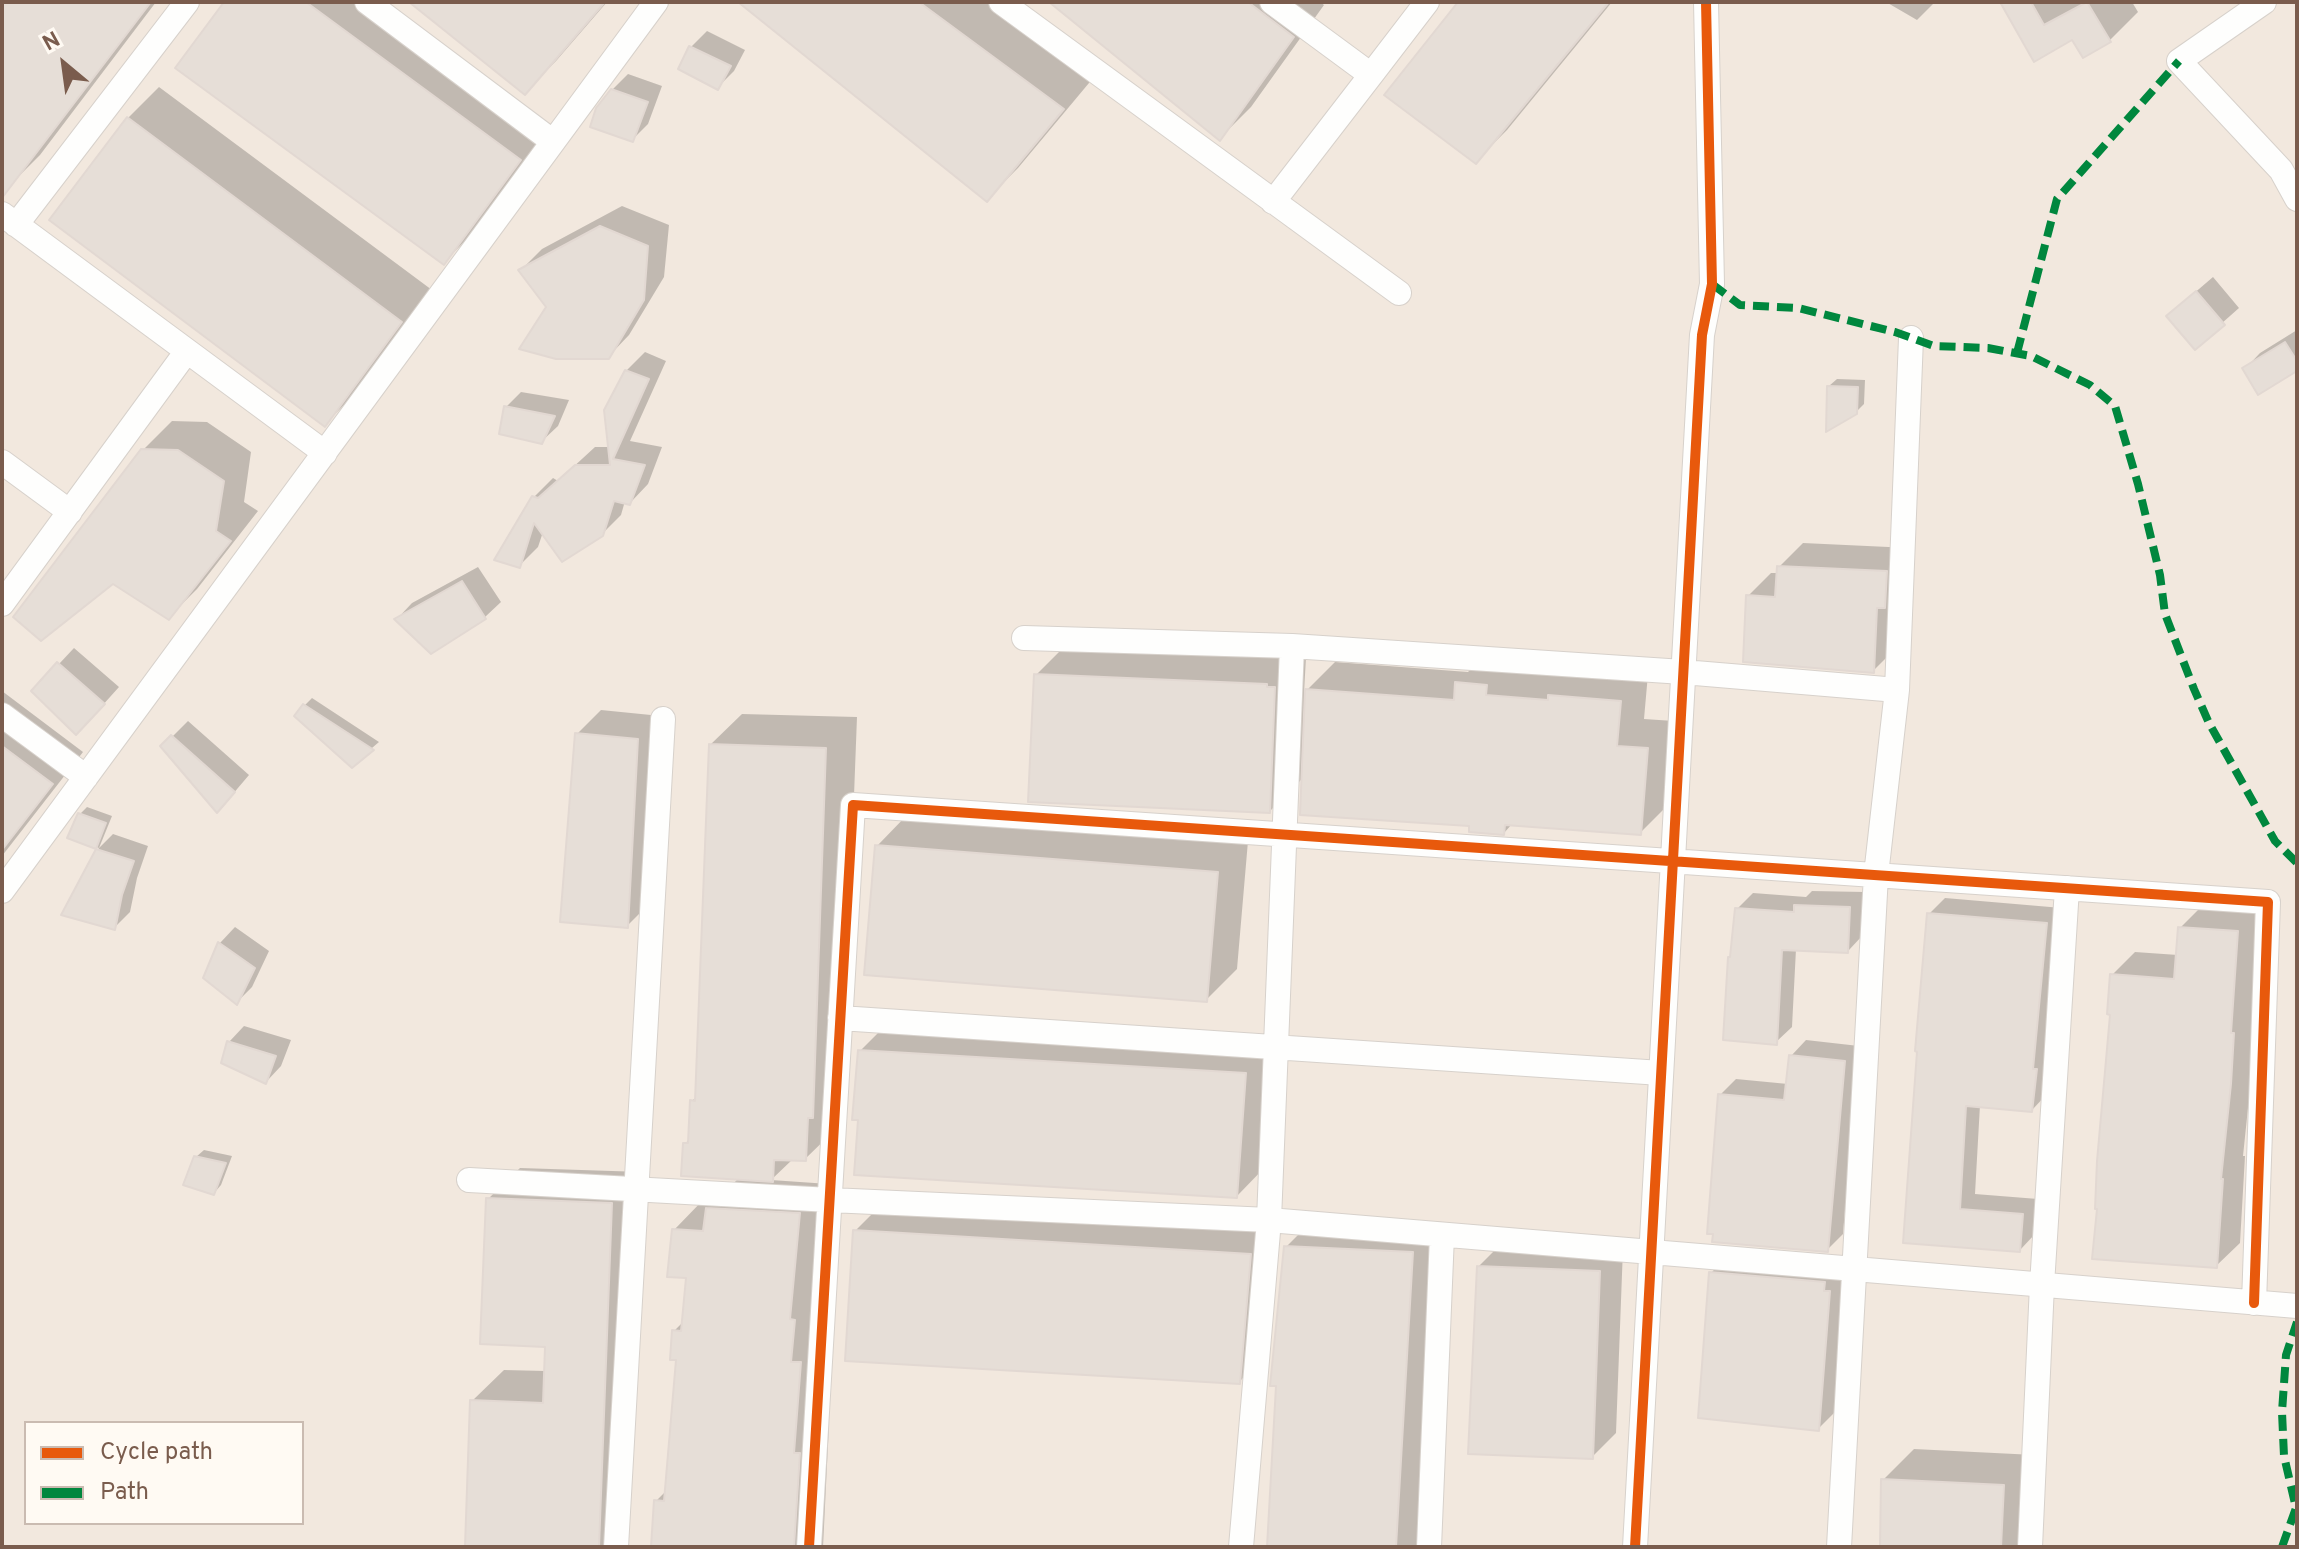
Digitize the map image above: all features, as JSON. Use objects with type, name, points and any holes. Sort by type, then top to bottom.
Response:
[{"type":"street","points":[[187,2],[9,220],[325,453]]},
{"type":"street","points":[[367,2],[552,141]]},
{"type":"street","points":[[2,891],[656,2]]},
{"type":"street","points":[[1001,2],[1399,293]]},
{"type":"street","points":[[1272,2],[1371,75]]},
{"type":"street","points":[[1273,202],[1427,2]]},
{"type":"street","points":[[1635,1547],[1702,335],[1712,284],[1706,2]]},
{"type":"street","points":[[2264,2],[2179,61],[2281,170],[2297,199]]},
{"type":"street","points":[[1839,1547],[1876,875],[1897,690],[1911,338]]},
{"type":"street","points":[[2,604],[187,351]]},
{"type":"street","points":[[2,462],[70,512]]},
{"type":"street","points":[[1024,638],[1292,646],[1683,672],[1897,690]]},
{"type":"street","points":[[1241,1547],[1269,1220],[1292,646]]},
{"type":"street","points":[[2,715],[86,777]]},
{"type":"street","points":[[616,1547],[663,719]]},
{"type":"street","points":[[809,1547],[853,805],[2268,902],[2254,1303]]},
{"type":"street","points":[[2030,1547],[2042,1285],[2067,888]]},
{"type":"street","points":[[840,1018],[1661,1073]]},
{"type":"street","points":[[469,1180],[1269,1220],[2297,1306]]},
{"type":"street","points":[[1429,1547],[1442,1235]]},
{"type":"shaded area","points":[[2,2],[2297,2],[2297,1547],[2,1547]]},
{"type":"building","points":[[2,2],[151,2],[2,198]]},
{"type":"building","points":[[224,2],[306,2],[521,160],[444,265],[175,68]]},
{"type":"building","points":[[409,2],[605,2],[525,95]]},
{"type":"building","points":[[738,2],[919,2],[1064,109],[987,202]]},
{"type":"building","points":[[1049,2],[1248,2],[1294,37],[1220,141]]},
{"type":"building","points":[[1458,2],[1609,2],[1476,164],[1384,95]]},
{"type":"building","points":[[2000,2],[2031,2],[2044,25],[2087,2],[2111,42],[2083,58],[2072,40],[2034,62]]},
{"type":"building","points":[[689,46],[731,66],[718,90],[678,69]]},
{"type":"building","points":[[611,89],[648,102],[633,142],[590,127],[596,108]]},
{"type":"building","points":[[127,117],[402,322],[325,427],[49,220]]},
{"type":"building","points":[[600,226],[648,246],[644,300],[609,359],[556,359],[519,349],[546,307],[518,270]]},
{"type":"building","points":[[2196,291],[2225,325],[2195,350],[2166,316]]},
{"type":"building","points":[[2285,342],[2297,361],[2297,371],[2258,395],[2242,368]]},
{"type":"building","points":[[625,370],[649,379],[613,459],[645,465],[630,505],[614,501],[603,536],[562,562],[534,523],[520,568],[494,560],[532,496],[538,498],[575,465],[610,465],[604,410]]},
{"type":"building","points":[[1827,386],[1858,387],[1857,414],[1826,432]]},
{"type":"building","points":[[504,406],[555,416],[542,444],[499,434]]},
{"type":"building","points":[[141,449],[178,450],[224,481],[216,531],[231,541],[169,620],[113,584],[41,641],[13,617]]},
{"type":"building","points":[[1777,566],[1887,571],[1885,608],[1877,608],[1874,673],[1743,662],[1746,595],[1775,597]]},
{"type":"building","points":[[462,581],[486,619],[431,654],[394,619]]},
{"type":"building","points":[[57,662],[105,704],[76,735],[31,691]]},
{"type":"building","points":[[1034,674],[1267,684],[1267,687],[1275,687],[1270,813],[1028,802]]},
{"type":"building","points":[[1455,682],[1487,685],[1486,695],[1548,700],[1548,695],[1621,701],[1617,746],[1648,748],[1641,835],[1505,825],[1504,835],[1469,832],[1469,826],[1300,815],[1305,689],[1454,700]]},
{"type":"building","points":[[303,704],[374,750],[352,768],[294,716]]},
{"type":"building","points":[[575,733],[638,739],[628,928],[560,922]]},
{"type":"building","points":[[171,735],[235,792],[217,813],[160,746]]},
{"type":"building","points":[[709,744],[826,748],[813,1118],[808,1118],[806,1161],[774,1160],[773,1182],[681,1176],[683,1143],[688,1143],[690,1100],[695,1101]]},
{"type":"building","points":[[2,746],[53,784],[2,850]]},
{"type":"building","points":[[78,813],[106,823],[96,849],[67,838]]},
{"type":"building","points":[[875,845],[1218,872],[1207,1002],[864,975]]},
{"type":"building","points":[[96,849],[134,861],[122,895],[115,930],[61,915]]},
{"type":"building","points":[[1794,905],[1850,907],[1848,953],[1782,950],[1777,1045],[1723,1040],[1728,957],[1735,908],[1794,912]]},
{"type":"building","points":[[1927,913],[2047,923],[2033,1069],[2037,1069],[2032,1112],[1966,1106],[1960,1209],[2023,1214],[2020,1252],[1903,1243]]},
{"type":"building","points":[[2178,927],[2238,931],[2231,1084],[2221,1179],[2217,1268],[2092,1259],[2110,1015],[2107,1014],[2110,974],[2174,979]]},
{"type":"building","points":[[218,942],[255,968],[237,1005],[203,978]]},
{"type":"building","points":[[227,1041],[276,1056],[266,1084],[221,1063]]},
{"type":"building","points":[[858,1050],[1246,1073],[1237,1198],[854,1175],[858,1120],[852,1120]]},
{"type":"building","points":[[1789,1055],[1845,1061],[1828,1252],[1712,1242],[1713,1234],[1707,1234],[1718,1094],[1784,1100]]},
{"type":"building","points":[[194,1156],[226,1163],[214,1195],[183,1185]]},
{"type":"building","points":[[486,1198],[612,1203],[599,1547],[465,1547],[470,1400],[543,1403],[545,1347],[480,1344]]},
{"type":"building","points":[[706,1208],[800,1213],[790,1319],[795,1320],[791,1362],[801,1362],[794,1453],[800,1453],[794,1547],[651,1547],[654,1500],[664,1501],[676,1360],[670,1360],[672,1330],[681,1331],[686,1278],[667,1277],[672,1229],[703,1231]]},
{"type":"building","points":[[853,1230],[1251,1254],[1240,1384],[845,1361]]},
{"type":"building","points":[[1284,1246],[1413,1252],[1396,1547],[1267,1547],[1276,1386],[1270,1386]]},
{"type":"building","points":[[1477,1266],[1600,1271],[1593,1459],[1468,1454]]},
{"type":"building","points":[[1709,1272],[1825,1282],[1824,1291],[1830,1291],[1819,1431],[1698,1418]]},
{"type":"building","points":[[1881,1479],[2004,1485],[2001,1547],[1880,1547]]},
{"type":"marked path","points":[[2017,353],[2057,199],[2179,61]]},
{"type":"marked path","points":[[1712,284],[1740,305],[1798,308],[1895,332],[1934,346],[1988,348],[2031,356],[2090,385],[2115,406],[2160,575],[2165,614],[2194,689],[2209,723],[2275,841],[2297,863]]},
{"type":"marked path","points":[[2282,1547],[2296,1508],[2284,1456],[2282,1412],[2286,1355],[2297,1322]]},
{"type":"cycle path","points":[[1635,1547],[1702,335],[1712,284],[1706,2]]},
{"type":"cycle path","points":[[809,1547],[853,805],[2268,902],[2254,1303]]}]
